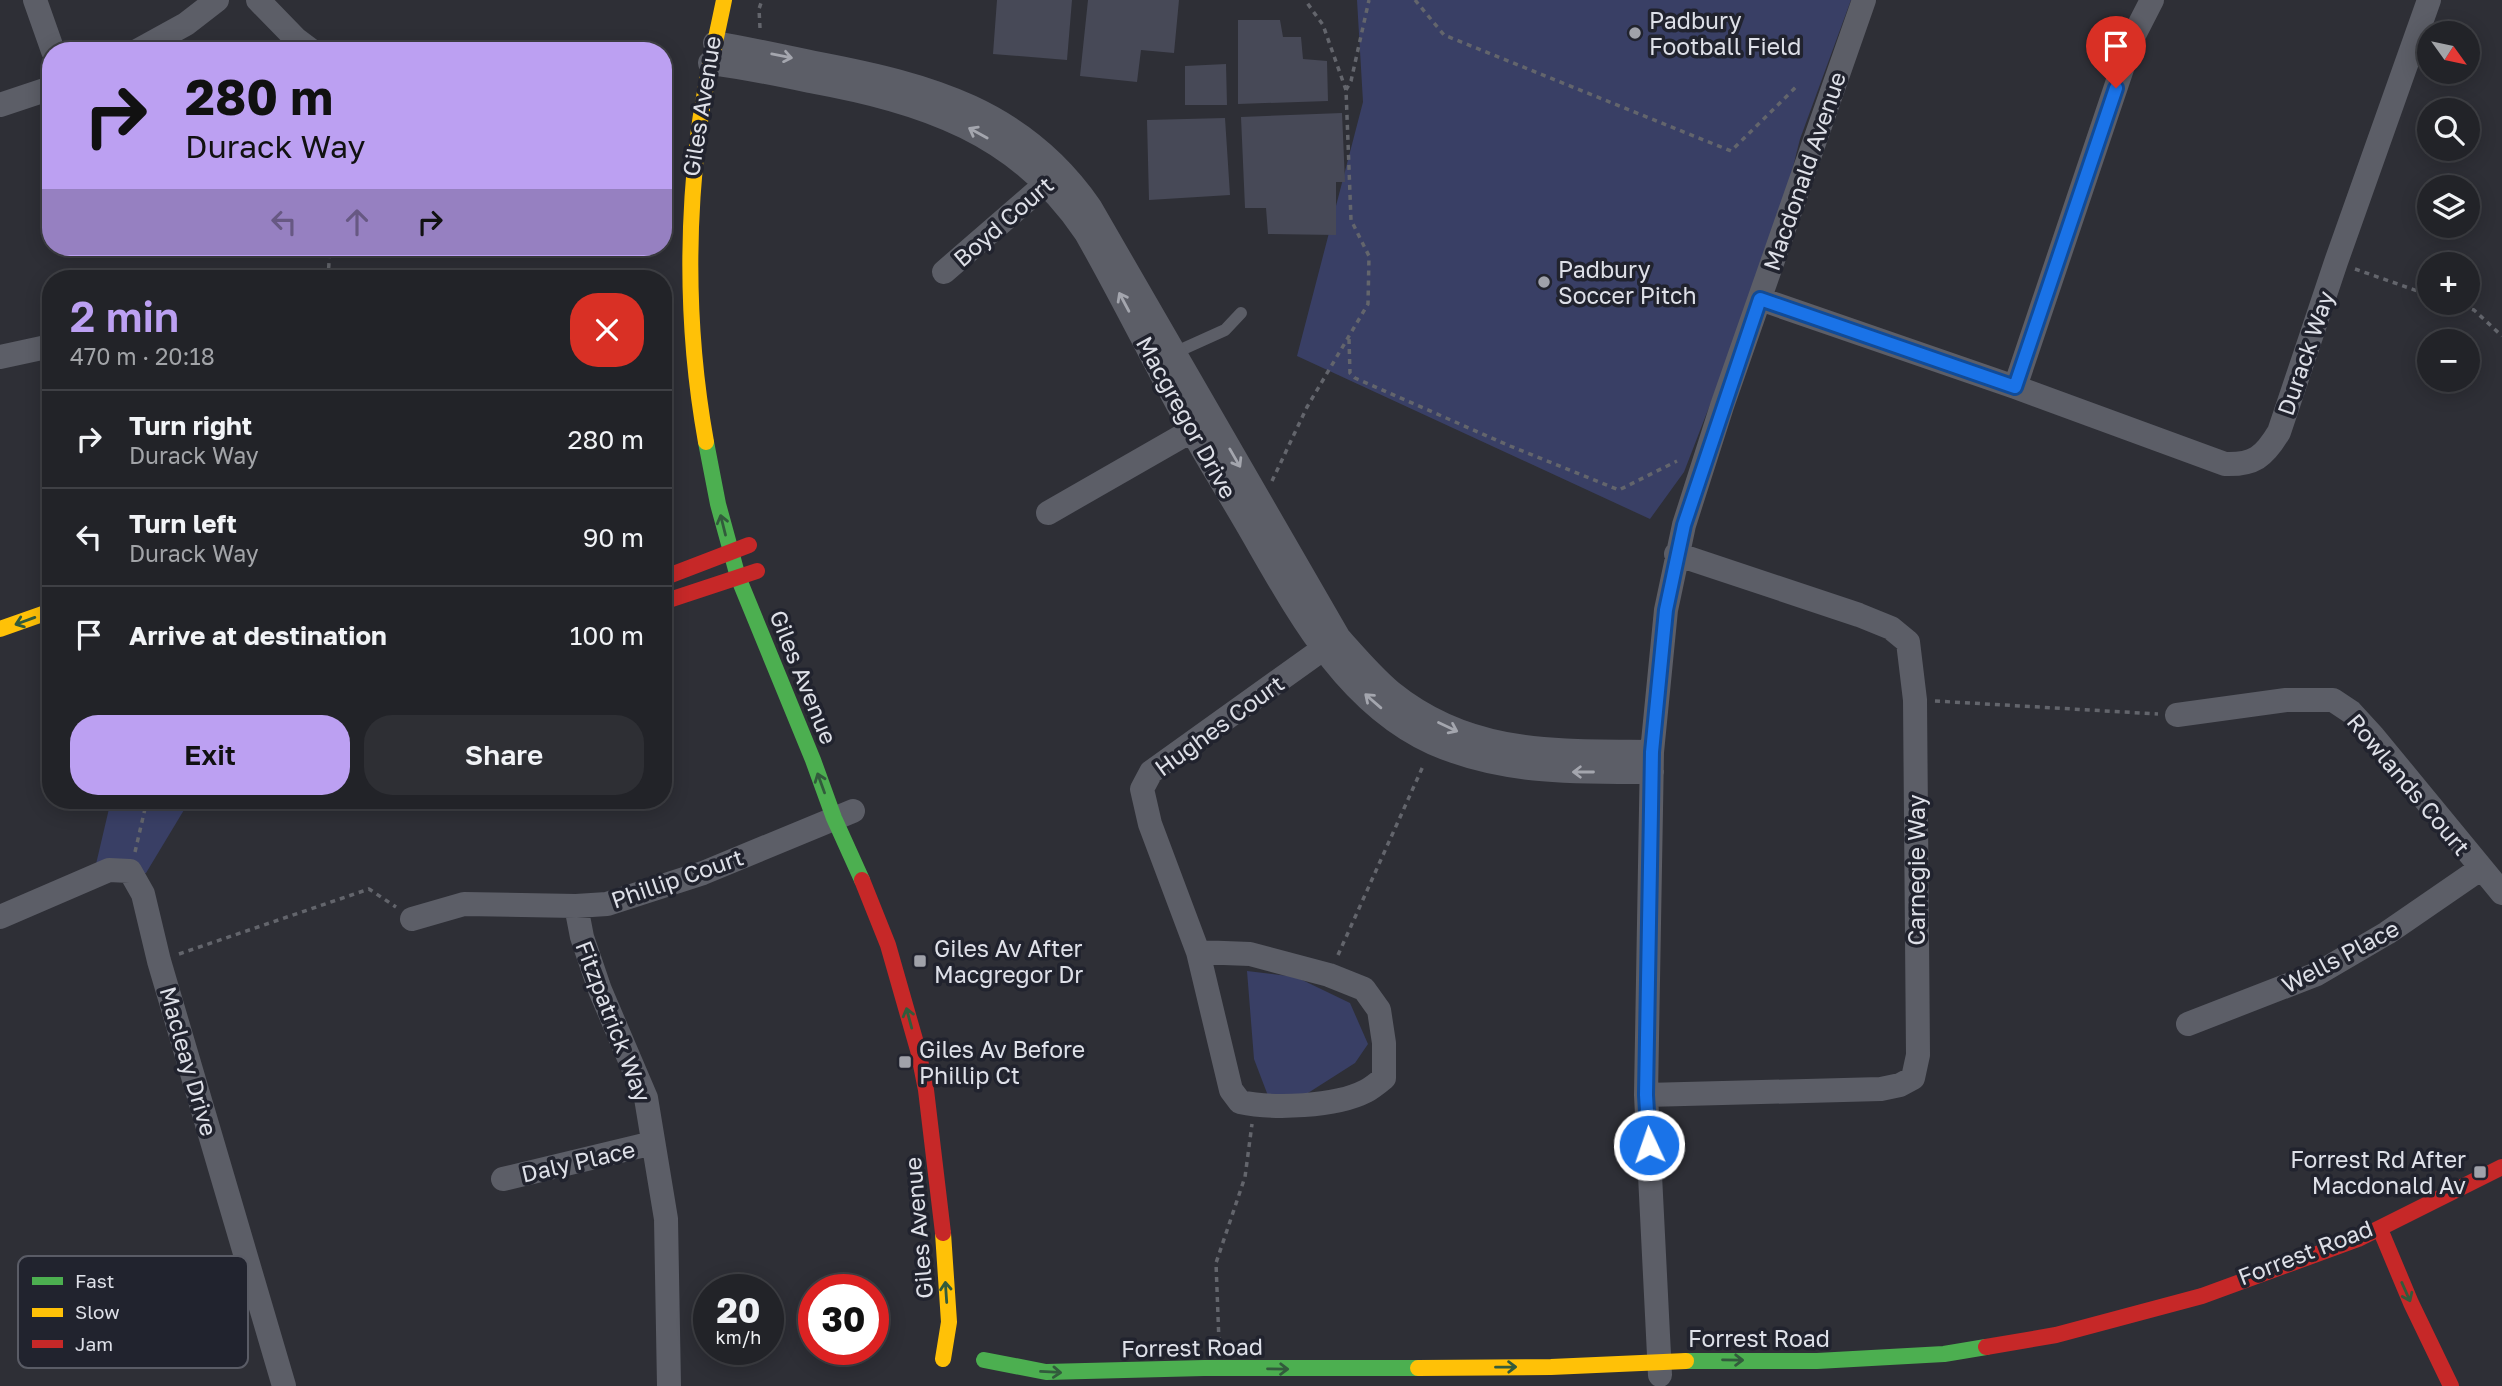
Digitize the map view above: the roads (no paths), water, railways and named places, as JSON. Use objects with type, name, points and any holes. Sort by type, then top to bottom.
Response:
[{"type":"street","points":[[34,0],[50,42]]},
{"type":"street","points":[[153,42],[186,24],[217,0]]},
{"type":"street","points":[[258,0],[300,42]]},
{"type":"street","name":"Giles Avenue","points":[[724,0],[724,55],[694,178],[690,243],[690,299],[702,418],[718,504],[738,577],[802,734],[848,812],[865,887],[888,946],[915,1038],[926,1090],[939,1181],[949,1322],[967,1353]]},
{"type":"street","name":"Macdonald Avenue","points":[[1659,1375],[1646,1095],[1652,762],[1665,623],[1676,554],[1722,406],[1864,0]]},
{"type":"street","points":[[2015,387],[2132,39],[2152,0]]},
{"type":"street","name":"Durack Way","points":[[1760,299],[2015,387],[2225,464],[2244,464],[2258,457],[2271,445],[2279,432],[2429,0]]},
{"type":"street","name":"Macgregor Drive","points":[[724,55],[870,73],[946,95],[1000,121],[1054,177],[1075,217],[1202,424],[1288,595],[1331,644],[1392,693],[1441,725],[1462,734],[1536,750],[1652,762]]},
{"type":"street","points":[[0,105],[42,91]]},
{"type":"street","name":"Macgregor Drive","points":[[1054,177],[1073,183],[1102,227],[1174,353],[1202,424],[1254,491],[1345,674],[1376,704],[1413,732],[1433,743],[1482,760],[1540,770],[1652,762]]},
{"type":"street","name":"Boyd Court","points":[[944,272],[1054,177]]},
{"type":"street","points":[[0,357],[42,348]]},
{"type":"street","points":[[1048,513],[1202,424]]},
{"type":"street","points":[[672,574],[730,551],[747,539],[760,576],[738,577],[672,599]]},
{"type":"street","name":"Carnegie Way","points":[[1646,1095],[1881,1088],[1913,1078],[1918,1055],[1915,700],[1908,642],[1891,628],[1858,615],[1676,554]]},
{"type":"street","points":[[0,629],[42,614]]},
{"type":"street","name":"Hughes Court","points":[[1198,952],[1250,954],[1329,975],[1364,989],[1379,1010],[1384,1043],[1384,1079],[1365,1092],[1320,1104],[1255,1105],[1240,1102],[1231,1090],[1198,952],[1150,824],[1142,789],[1152,772],[1331,644]]},
{"type":"street","name":"Rowlands Court","points":[[2178,715],[2286,700],[2333,701],[2350,712],[2373,736],[2502,893]]},
{"type":"street","name":"Phillip Court","points":[[412,919],[464,904],[607,904],[703,873],[848,812]]},
{"type":"street","name":"Wells Place","points":[[2188,1024],[2317,974],[2387,933],[2480,869]]},
{"type":"street","name":"Macleay Drive","points":[[0,917],[109,870],[130,871],[143,894],[159,961],[246,1256]]},
{"type":"street","name":"Fitzpatrick Way","points":[[576,906],[582,937],[600,990],[646,1098],[666,1219],[669,1386]]},
{"type":"street","name":"Daly Place","points":[[503,1179],[653,1143]]},
{"type":"street","name":"Forrest Road","points":[[967,1353],[1046,1372],[1204,1368],[1240,1377],[1551,1367],[1659,1375],[1944,1354],[2120,1319],[2202,1296],[2358,1239],[2502,1167]]},
{"type":"street","points":[[2380,1229],[2381,1248],[2451,1386]]},
{"type":"street","points":[[2358,1239],[2381,1248]]},
{"type":"street","name":"Macleay Drive","points":[[248,1264],[284,1386]]},
{"type":"street","name":"Forrest Road","points":[[1807,1377],[1917,1369],[2062,1348],[2213,1309]]},
{"type":"street","points":[[935,1375],[967,1353],[990,1379]]},
{"type":"street","points":[[1317,1384],[1620,1380]]},
{"type":"lane","points":[[1174,353],[1225,330],[1241,313]]},
{"type":"place","name":"Padbury Football Field","points":[[1635,33]]},
{"type":"place","name":"Padbury Soccer Pitch","points":[[1544,282]]},
{"type":"place","name":"Giles Av After Macgregor Dr","points":[[920,961]]},
{"type":"place","name":"Giles Av Before Phillip Ct","points":[[905,1062]]},
{"type":"place","name":"Forrest Rd After Macdonald Av","points":[[2480,1172]]}]
